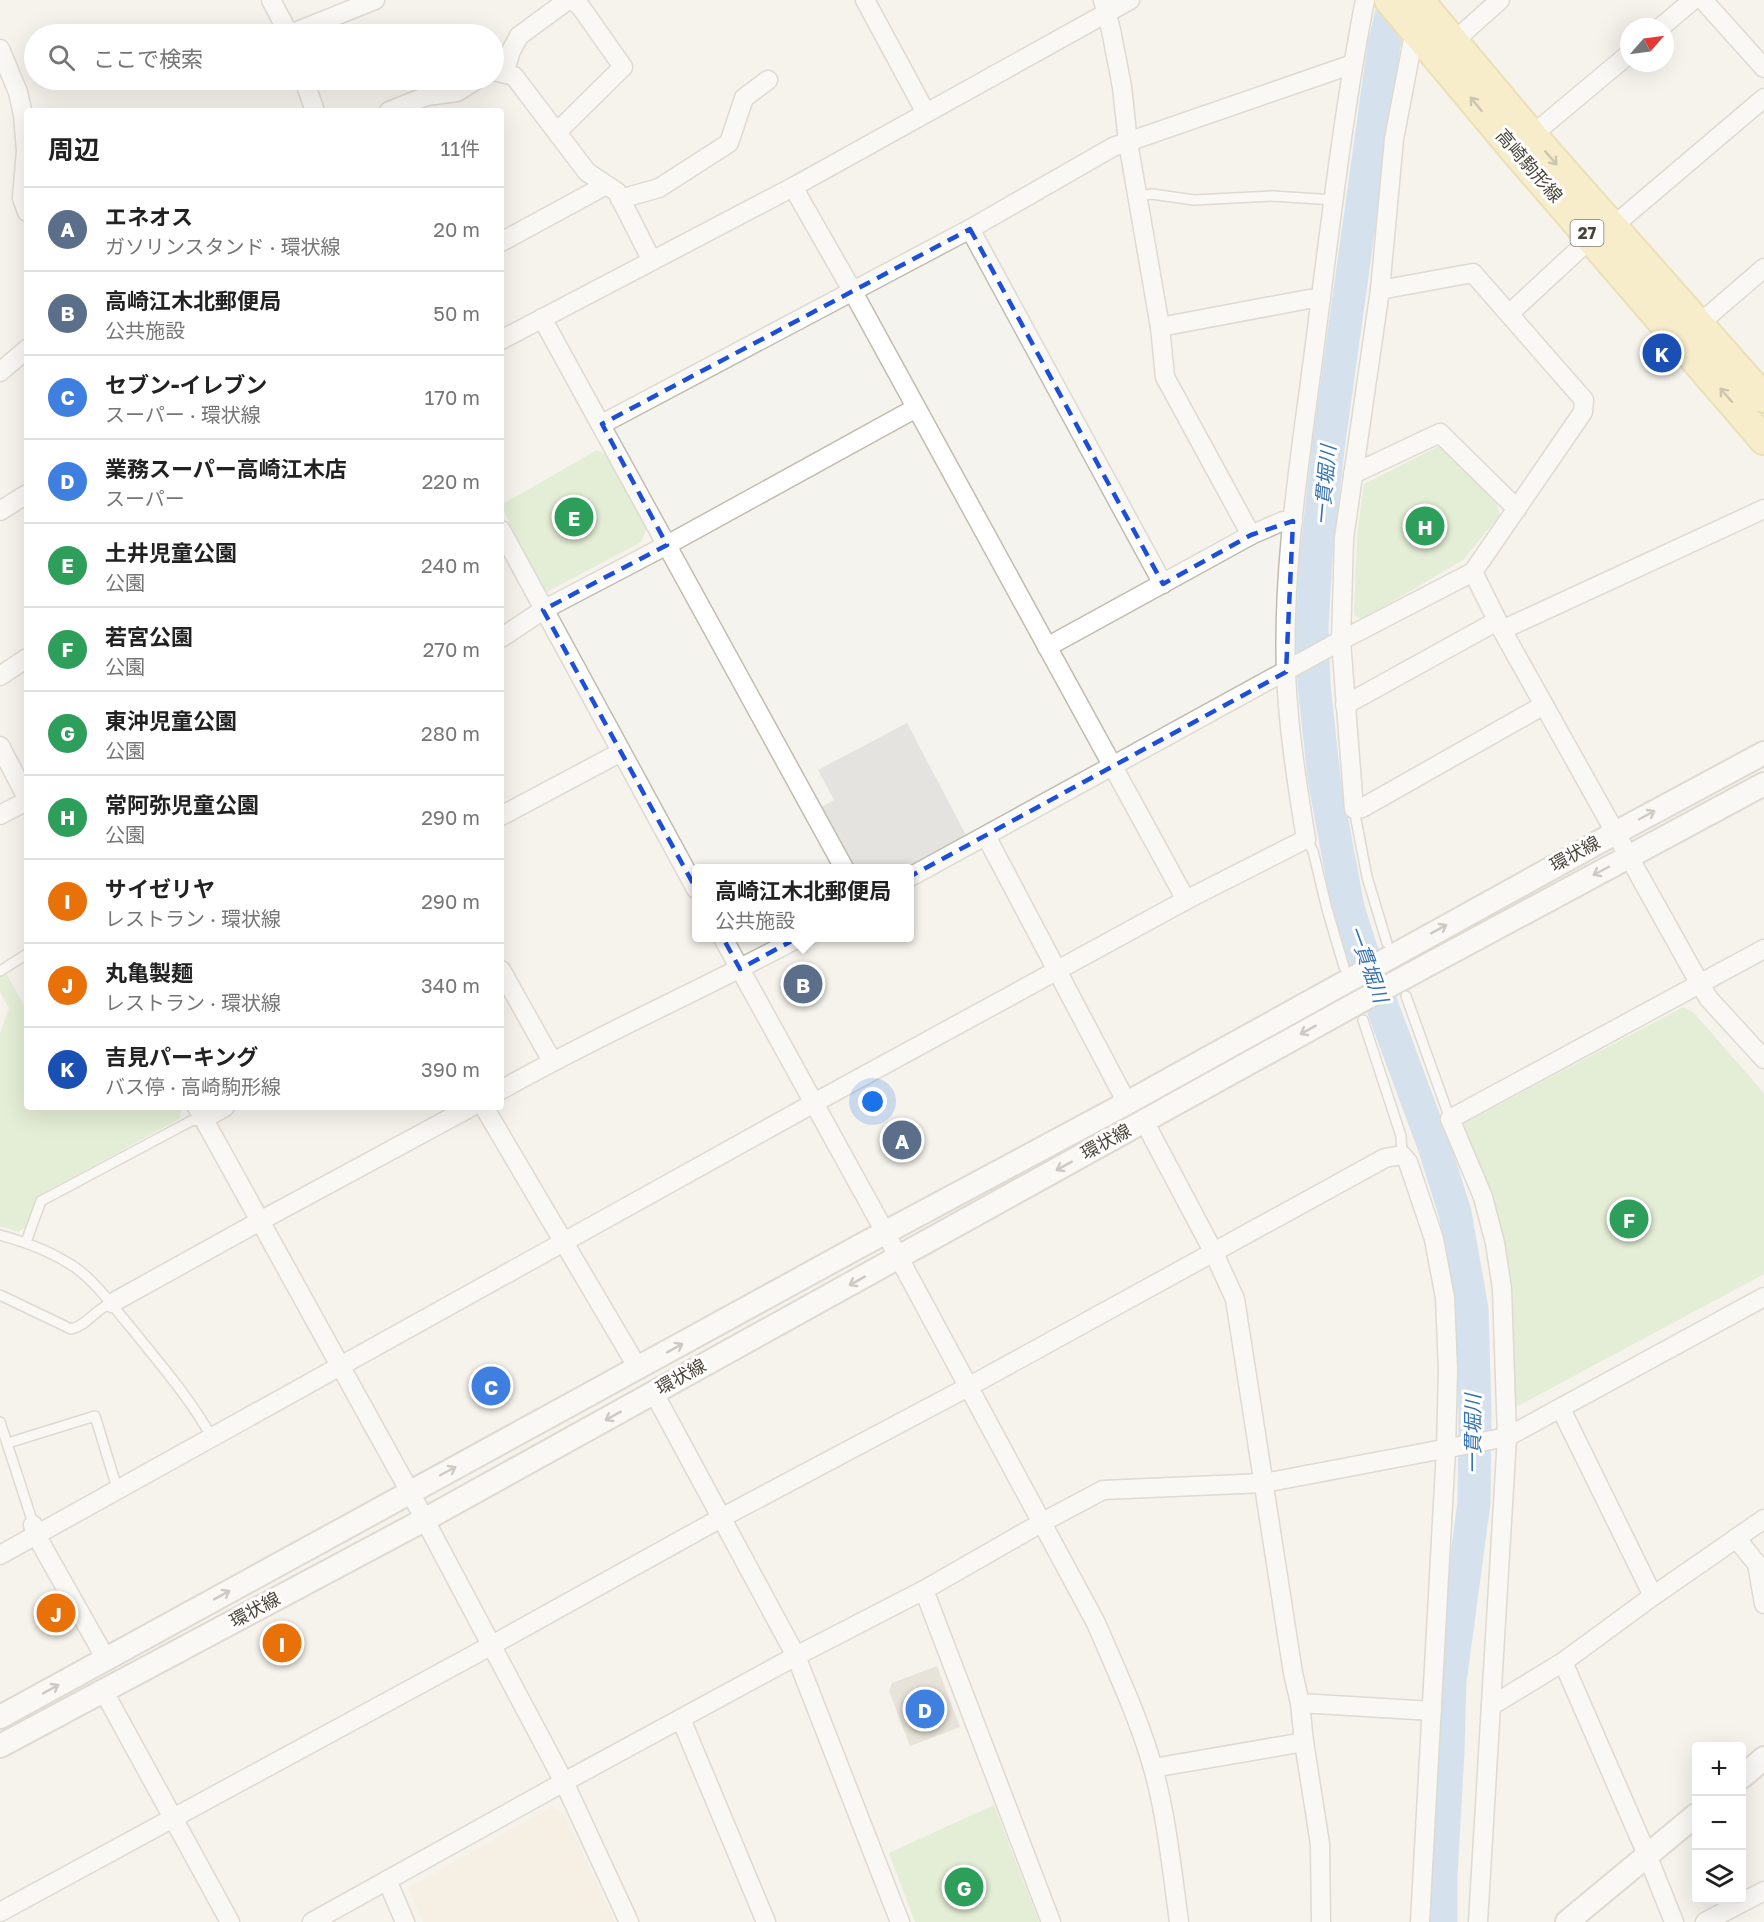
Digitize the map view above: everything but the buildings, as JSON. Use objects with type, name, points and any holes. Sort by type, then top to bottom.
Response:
[{"type":"main road","name":"高崎駒形線","points":[[1389,0],[1418,11],[1454,42],[1523,143]]},
{"type":"main road","name":"高崎駒形線","points":[[1418,11],[1523,143],[1601,232],[1764,440]]},
{"type":"main road","name":"高崎駒形線","points":[[1601,232],[1699,324],[1764,398]]},
{"type":"street","points":[[271,0],[284,24]]},
{"type":"street","points":[[309,24],[340,7],[375,0]]},
{"type":"street","points":[[504,63],[519,36],[570,0],[580,6],[623,67],[557,132]]},
{"type":"street","points":[[865,0],[926,113]]},
{"type":"street","points":[[504,338],[793,187],[926,113],[1105,7],[1130,0]]},
{"type":"street","points":[[0,1555],[35,1529],[117,1488],[1057,970],[1306,838],[1298,786],[1287,672],[1287,590],[1293,521],[1334,200],[1353,64],[1365,0]]},
{"type":"street","points":[[1454,42],[1500,0]]},
{"type":"street","points":[[1671,18],[1693,0]]},
{"type":"street","points":[[1703,0],[1764,68]]},
{"type":"street","points":[[1105,7],[1122,87],[1128,142],[1160,327],[1166,377],[1251,535]]},
{"type":"street","points":[[1418,11],[1394,139],[1380,290],[1344,538],[1340,641],[1354,809],[1362,808],[1544,705]]},
{"type":"street","points":[[0,49],[18,92],[24,127]]},
{"type":"street","points":[[1523,143],[1620,62]]},
{"type":"street","points":[[602,424],[970,229],[1113,147],[1353,64]]},
{"type":"street","points":[[504,73],[514,76],[587,172],[617,192],[652,261]]},
{"type":"street","points":[[620,199],[659,188],[729,143],[744,98],[768,80]]},
{"type":"street","points":[[308,90],[314,108]]},
{"type":"street","points":[[397,108],[427,96],[460,90]]},
{"type":"street","points":[[1509,314],[1601,232],[1764,98]]},
{"type":"street","points":[[24,174],[22,198],[24,204]]},
{"type":"street","points":[[504,240],[606,185]]},
{"type":"street","points":[[793,187],[853,292],[1186,900]]},
{"type":"street","points":[[970,229],[1163,584]]},
{"type":"street","points":[[1699,324],[1764,268]]},
{"type":"street","points":[[914,874],[1340,641],[1473,572],[1583,412],[1584,400],[1473,273],[1380,290]]},
{"type":"street","points":[[1160,327],[1309,299],[1321,299]]},
{"type":"street","points":[[542,318],[842,864]]},
{"type":"street","points":[[0,372],[24,352]]},
{"type":"street","points":[[504,636],[543,610],[667,545],[916,408]]},
{"type":"street","points":[[1353,474],[1440,433],[1516,509]]},
{"type":"street","points":[[0,511],[24,496]]},
{"type":"street","points":[[1345,705],[1499,626],[1764,509]]},
{"type":"street","points":[[1047,647],[1251,535],[1283,521],[1293,521]]},
{"type":"street","points":[[504,536],[692,883]]},
{"type":"street","points":[[1473,572],[1499,626],[1700,984],[1709,999],[1764,1059]]},
{"type":"street","points":[[0,676],[24,660]]},
{"type":"street","points":[[0,746],[24,793]]},
{"type":"street","points":[[504,814],[621,752]]},
{"type":"street","name":"環状線","points":[[0,1717],[885,1232],[1127,1103],[1387,950],[1615,833],[1764,753]]},
{"type":"street","name":"環状線","points":[[0,1746],[424,1520],[1144,1121],[1361,1011],[1627,857],[1764,784]]},
{"type":"street","points":[[0,815],[24,801]]},
{"type":"street","points":[[986,836],[1127,1103]]},
{"type":"street","points":[[725,942],[1096,1623],[1121,1681],[1153,1768],[1168,1842],[1179,1922]]},
{"type":"street","points":[[504,1088],[552,1061],[791,942]]},
{"type":"street","points":[[1478,1922],[1506,1437],[1502,1289],[1495,1243],[1483,1197],[1450,1119],[1764,949]]},
{"type":"street","points":[[504,975],[552,1061]]},
{"type":"street","points":[[112,1303],[465,1110]]},
{"type":"street","points":[[486,1110],[638,1368]]},
{"type":"street","points":[[200,1113],[492,1645],[564,1782],[629,1922]]},
{"type":"street","points":[[1144,1121],[1214,1251],[1235,1299],[1293,1673],[1300,1702],[1320,1844],[1321,1922]]},
{"type":"street","points":[[0,1912],[1385,1158],[1402,1155],[1408,1161],[1434,1239],[1445,1298],[1448,1370],[1446,1449],[1420,1922]]},
{"type":"street","points":[[312,1922],[564,1782],[796,1656],[924,1590],[1103,1490],[1264,1483],[1506,1437],[1764,1297]]},
{"type":"street","points":[[654,1393],[796,1656],[900,1922]]},
{"type":"street","points":[[1561,1409],[1653,1596]]},
{"type":"street","points":[[1491,1706],[1563,1662],[1764,1519]]},
{"type":"street","points":[[35,1529],[106,1659]]},
{"type":"street","points":[[1736,1538],[1757,1564],[1764,1604]]},
{"type":"street","points":[[924,1590],[1051,1922]]},
{"type":"street","points":[[1563,1662],[1674,1922]]},
{"type":"street","points":[[103,1690],[230,1922]]},
{"type":"street","points":[[1300,1702],[1432,1711]]},
{"type":"street","points":[[681,1719],[766,1922]]},
{"type":"street","points":[[1153,1768],[1304,1742]]},
{"type":"street","points":[[1746,1774],[1764,1758]]},
{"type":"street","points":[[1567,1922],[1692,1818]]},
{"type":"street","points":[[387,1880],[405,1922]]},
{"type":"street","points":[[1705,1922],[1764,1891]]},
{"type":"lane","points":[[1138,196],[1152,194],[1194,200],[1273,196],[1334,200]]},
{"type":"lane","points":[[1354,809],[1367,877],[1387,950]]},
{"type":"lane","points":[[1306,838],[1313,851],[1327,909],[1347,972]]},
{"type":"lane","points":[[0,971],[24,956]]},
{"type":"lane","points":[[1401,989],[1450,1119]]},
{"type":"lane","points":[[1361,1011],[1401,1136],[1402,1155]]},
{"type":"lane","points":[[26,1242],[41,1202],[191,1121],[200,1113]]},
{"type":"lane","points":[[0,1235],[26,1242],[75,1268],[112,1303],[196,1409],[212,1436]]},
{"type":"lane","points":[[1,1298],[71,1329],[77,1328],[103,1306],[112,1303]]},
{"type":"lane","points":[[8,1443],[94,1416],[117,1488]]},
{"type":"lane","points":[[0,1422],[35,1529]]},
{"type":"highlighted area","points":[[970,229],[1163,584],[1251,535],[1293,521],[1286,672],[740,969],[543,610],[667,545],[602,424]]},
{"type":"shaded area","points":[[907,723],[967,837],[914,865],[852,864],[821,807],[834,800],[818,770]]},
{"type":"shaded area","points":[[551,1807],[565,1815],[615,1922],[423,1922],[408,1888]]},
{"type":"green space","points":[[1441,445],[1497,505],[1500,515],[1463,560],[1362,619],[1354,615],[1357,536],[1364,484]]},
{"type":"green space","points":[[597,450],[610,457],[647,529],[641,542],[543,594],[504,511],[504,503]]},
{"type":"green space","points":[[6,973],[24,1006],[24,1110],[181,1110],[179,1119],[38,1196],[25,1228],[18,1232],[0,1226],[0,1033],[9,1008],[0,992],[0,977]]},
{"type":"green space","points":[[1683,1007],[1694,1013],[1764,1093],[1764,1274],[1514,1408],[1508,1290],[1459,1126]]},
{"type":"green space","points":[[994,1805],[1039,1922],[915,1922],[889,1853]]},
{"type":"waterway","name":"一貫堀川","points":[[1395,0],[1384,45],[1328,449],[1316,557],[1312,628],[1314,684],[1324,778],[1348,908],[1434,1146],[1455,1213],[1472,1309],[1475,1414],[1474,1503],[1450,1681],[1441,1922]]},
{"type":"place","name":"吉見パーキング","points":[[1662,353]]},
{"type":"place","name":"土井児童公園","points":[[574,517]]},
{"type":"place","name":"常阿弥児童公園","points":[[1425,526]]},
{"type":"place","name":"高崎江木北郵便局","points":[[803,984]]},
{"type":"place","name":"エネオス","points":[[902,1140]]},
{"type":"place","name":"若宮公園","points":[[1629,1219]]},
{"type":"place","name":"セブン-イレブン","points":[[491,1386]]},
{"type":"place","name":"丸亀製麺","points":[[56,1613]]},
{"type":"place","name":"サイゼリヤ","points":[[282,1643]]},
{"type":"place","name":"業務スーパー高崎江木店","points":[[925,1709]]},
{"type":"place","name":"東沖児童公園","points":[[964,1887]]}]
